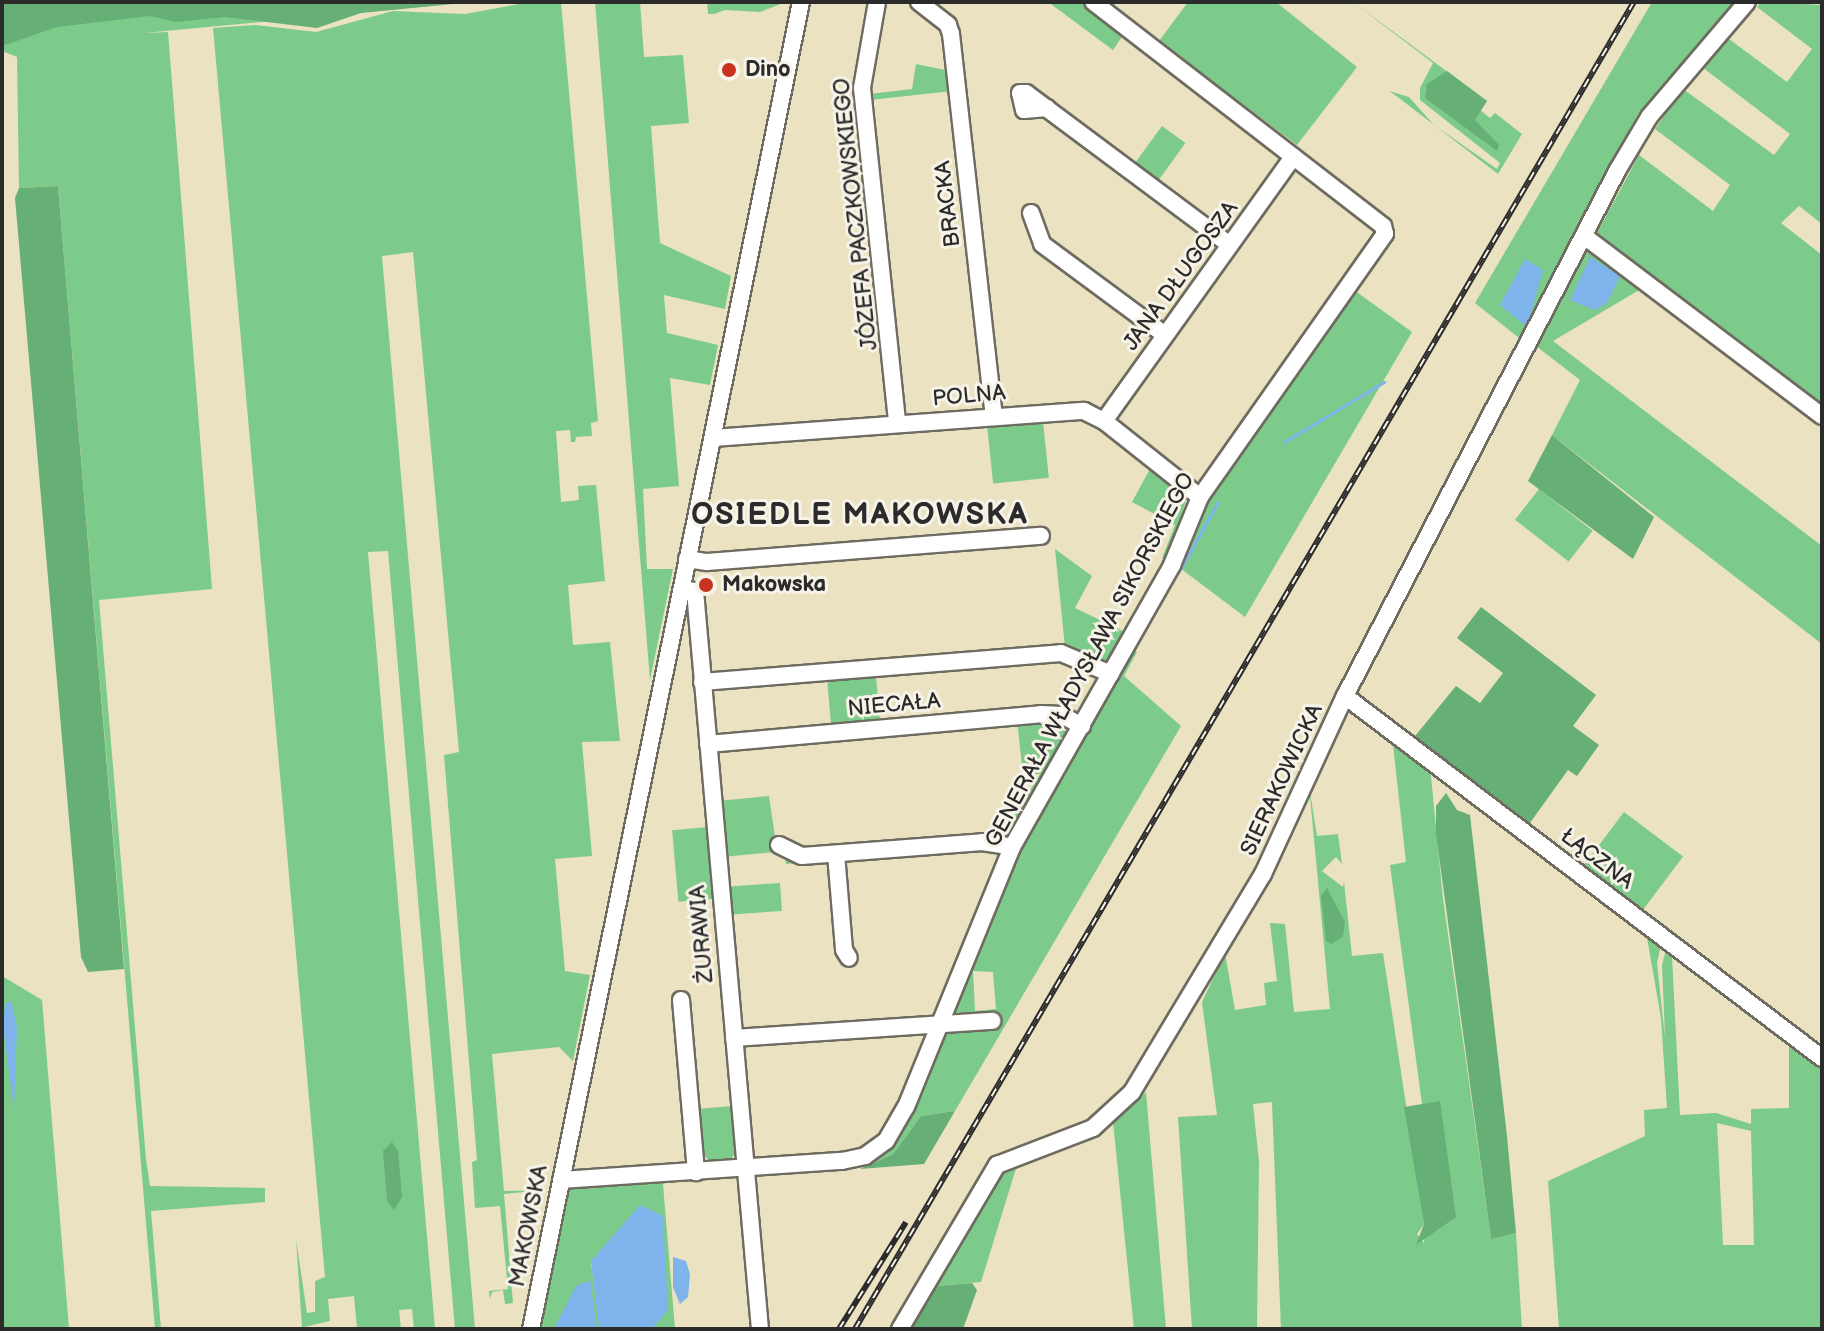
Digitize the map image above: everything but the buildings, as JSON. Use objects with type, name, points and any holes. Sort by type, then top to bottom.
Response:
[{"type":"street","name":"MAKOWSKA","points":[[531,1329],[801,2]]},
{"type":"street","name":"JÓZEFA PACZKOWSKIEGO","points":[[877,2],[862,88],[897,423]]},
{"type":"street","name":"BRACKA","points":[[919,2],[945,22],[951,34],[994,416]]},
{"type":"street","points":[[1093,2],[1293,157]]},
{"type":"street","name":"SIERAKOWICKA","points":[[900,1329],[997,1165],[1093,1128],[1132,1092],[1263,874],[1345,696],[1617,171],[1649,117],[1747,2]]},
{"type":"street","points":[[1047,108],[1230,245]]},
{"type":"street","name":"GENERAŁA WŁADYSŁAWA SIKORSKIEGO","points":[[561,1180],[842,1161],[876,1150],[897,1126],[1012,847],[1172,565],[1200,497],[1385,234],[1383,226],[1293,157]]},
{"type":"street","name":"JANA DŁUGOSZA","points":[[1104,421],[1293,157]]},
{"type":"street","points":[[1031,213],[1042,244],[1165,335]]},
{"type":"street","points":[[1584,236],[1822,416]]},
{"type":"street","name":"POLNA","points":[[713,438],[1069,410],[1104,421],[1200,497]]},
{"type":"street","points":[[687,559],[707,562],[1041,536]]},
{"type":"street","name":"ŻURAWIA","points":[[682,589],[695,591],[746,1169],[762,1288],[760,1329]]},
{"type":"street","points":[[702,682],[1061,653],[1111,674]]},
{"type":"street","name":"ŁĄCZNA","points":[[1345,696],[1822,1058]]},
{"type":"street","name":"NIECAŁA","points":[[708,744],[1041,714],[1062,715],[1082,726]]},
{"type":"street","points":[[779,845],[800,856],[982,842],[1012,847]]},
{"type":"street","points":[[836,854],[844,950],[849,958]]},
{"type":"street","points":[[681,1000],[696,1172]]},
{"type":"street","points":[[734,1038],[941,1020],[992,1021]]},
{"type":"green space","points":[[2,2],[442,5],[144,33],[168,32],[212,589],[99,600],[146,1159],[150,1186],[265,1188],[265,1202],[151,1211],[161,1329],[155,1329],[58,186],[19,188],[17,57],[2,51]]},
{"type":"green space","points":[[2,2],[473,2],[361,13],[317,28],[225,17],[176,22],[150,16],[57,27],[2,46]]},
{"type":"green space","points":[[530,2],[561,2],[598,421],[591,423],[592,436],[576,437],[575,442],[571,442],[570,430],[556,431],[561,502],[579,500],[578,486],[596,485],[605,581],[568,585],[573,645],[610,642],[620,741],[582,742],[592,856],[555,859],[565,971],[590,975],[573,1061],[559,1047],[492,1054],[504,1191],[546,1190],[504,1194],[513,1303],[505,1304],[503,1290],[492,1292],[490,1299],[489,1291],[508,1289],[500,1206],[475,1208],[472,1162],[477,1160],[444,755],[459,752],[413,252],[382,256],[475,1329],[455,1329],[388,551],[368,552],[435,1329],[414,1329],[412,1309],[399,1310],[401,1329],[357,1329],[354,1296],[328,1299],[330,1321],[296,1329],[302,1327],[296,1239],[307,1313],[315,1312],[315,1281],[325,1277],[213,28],[255,25],[316,32],[393,11],[465,14]]},
{"type":"green space","points":[[595,2],[640,2],[644,57],[683,55],[689,123],[651,126],[660,243],[731,276],[725,309],[664,295],[667,333],[718,345],[710,385],[670,378],[679,486],[643,489],[647,569],[673,569],[650,680]]},
{"type":"green space","points":[[707,2],[786,2],[760,12],[725,10],[708,14]]},
{"type":"green space","points":[[1048,2],[1088,2],[1126,31],[1113,50]]},
{"type":"green space","points":[[1188,2],[1276,2],[1357,67],[1297,145],[1159,41]]},
{"type":"green space","points":[[1353,2],[1487,101],[1480,110],[1490,118],[1495,113],[1522,134],[1498,174],[1435,126],[1497,169],[1500,163],[1420,100],[1420,88],[1433,63]]},
{"type":"green space","points":[[1652,2],[1736,2],[1638,114],[1523,341],[1475,303]]},
{"type":"green space","points":[[1761,2],[1822,5],[1822,224],[1799,206],[1781,223],[1822,255],[1822,427],[1641,289],[1553,341],[1822,546],[1822,644],[1552,435],[1580,380],[1536,346],[1639,155],[1713,211],[1730,185],[1655,129],[1683,89],[1774,155],[1790,134],[1702,67],[1729,39],[1787,82],[1812,49],[1757,7]]},
{"type":"green space","points":[[916,64],[950,71],[952,91],[870,100],[869,94],[912,89]]},
{"type":"green space","points":[[1447,71],[1487,101],[1475,120],[1499,145],[1497,151],[1425,98],[1427,84]]},
{"type":"green space","points":[[1389,91],[1409,97],[1434,125],[1395,95]]},
{"type":"green space","points":[[1162,126],[1185,143],[1157,182],[1134,165]]},
{"type":"green space","points":[[58,186],[124,969],[88,972],[81,957],[15,198],[19,188]]},
{"type":"green space","points":[[1354,290],[1412,332],[1245,617],[1176,565],[1213,488]]},
{"type":"green space","points":[[1087,417],[1188,495],[1166,560],[1162,558],[1175,525],[1132,502],[1150,469],[1082,418]]},
{"type":"green space","points":[[1043,422],[1049,478],[993,484],[987,428]]},
{"type":"green space","points":[[1552,435],[1654,517],[1633,559],[1528,481]]},
{"type":"green space","points":[[1539,489],[1593,531],[1569,562],[1515,520]]},
{"type":"green space","points":[[1055,549],[1092,576],[1075,608],[1129,634],[1109,665],[1065,647]]},
{"type":"green space","points":[[1481,607],[1596,695],[1573,726],[1599,745],[1577,776],[1568,770],[1527,827],[1411,741],[1456,686],[1480,703],[1503,673],[1457,638]]},
{"type":"green space","points":[[1132,650],[1137,652],[1124,676],[1181,726],[955,1111],[921,1116],[893,1154],[860,1169],[878,1154],[940,1032],[948,1034],[951,1025],[999,1028],[1001,1013],[951,1015],[1017,847]],"holes":[[[973,971],[993,972],[996,1009],[975,1011]]]},
{"type":"green space","points":[[876,676],[880,722],[831,726],[827,680]]},
{"type":"green space","points":[[1064,719],[1071,730],[1007,837],[1006,829],[1040,774],[1023,775],[1017,720]]},
{"type":"green space","points":[[1392,736],[1430,766],[1443,899],[1491,1238],[1516,1233],[1522,1329],[1281,1329],[1272,1102],[1253,1104],[1259,1162],[1257,1329],[1192,1329],[1178,1117],[1217,1115],[1202,1002],[1225,953],[1235,1010],[1266,1005],[1264,983],[1277,981],[1270,923],[1285,924],[1294,1012],[1330,1009],[1309,786],[1317,836],[1338,834],[1342,864],[1336,857],[1322,871],[1343,887],[1344,882],[1352,956],[1383,953],[1424,1224],[1417,1234],[1424,1243],[1440,1102],[1422,1104],[1390,865],[1406,862]]},
{"type":"green space","points":[[1446,793],[1457,810],[1470,815],[1507,1136],[1516,1233],[1491,1239],[1436,834],[1436,806]]},
{"type":"green space","points":[[769,796],[777,850],[787,851],[788,861],[830,859],[830,869],[822,861],[786,864],[785,851],[722,857],[718,801]]},
{"type":"green space","points":[[1624,812],[1683,857],[1640,913],[1581,869]]},
{"type":"green space","points":[[708,827],[714,899],[678,902],[672,830]]},
{"type":"green space","points":[[780,883],[782,911],[728,915],[726,887]]},
{"type":"green space","points":[[1327,888],[1345,922],[1343,936],[1332,944],[1326,941],[1321,896]]},
{"type":"green space","points":[[1646,932],[1661,945],[1657,963],[1665,1037],[1662,965],[1665,953],[1672,956],[1680,1115],[1716,1113],[1751,1124],[1751,1109],[1789,1108],[1789,1038],[1822,1064],[1822,1329],[1559,1329],[1548,1181],[1645,1136],[1644,1110],[1667,1108],[1661,1018]],"holes":[[[1717,1123],[1751,1131],[1754,1245],[1723,1245]]]},
{"type":"green space","points":[[2,976],[42,1000],[69,1329],[2,1329]]},
{"type":"green space","points":[[1146,1092],[1166,1329],[1134,1329],[1113,1122]]},
{"type":"green space","points":[[1440,1101],[1456,1217],[1416,1245],[1424,1224],[1404,1107]]},
{"type":"green space","points":[[733,1106],[737,1151],[730,1160],[711,1162],[702,1154],[697,1109]]},
{"type":"green space","points":[[955,1111],[924,1164],[860,1169],[893,1154],[921,1116]]},
{"type":"green space","points":[[392,1142],[398,1151],[402,1197],[394,1210],[387,1201],[383,1151]]},
{"type":"green space","points":[[1018,1162],[981,1282],[936,1286],[1001,1173],[1007,1164]]},
{"type":"green space","points":[[679,1179],[663,1184],[675,1329],[608,1329],[610,1242],[591,1264],[601,1329],[538,1329],[565,1193],[578,1185]]},
{"type":"green space","points":[[972,1283],[977,1290],[963,1329],[911,1329],[936,1286]]},
{"type":"water","points":[[1590,257],[1620,276],[1607,303],[1595,310],[1570,300]]},
{"type":"water","points":[[1525,259],[1543,270],[1527,327],[1500,305]]},
{"type":"water","points":[[11,1001],[17,1027],[14,1110],[3,1027],[5,1004]]},
{"type":"water","points":[[640,1205],[663,1216],[668,1310],[652,1329],[599,1329],[591,1261]]},
{"type":"water","points":[[673,1257],[686,1261],[690,1274],[688,1297],[680,1304],[673,1287]]},
{"type":"water","points":[[590,1280],[597,1329],[554,1329],[576,1286]]},
{"type":"waterway","points":[[1284,442],[1384,382]]},
{"type":"waterway","points":[[1181,568],[1218,502]]},
{"type":"railway","points":[[855,1329],[1634,2]]},
{"type":"railway","points":[[839,1329],[906,1222]]},
{"type":"place","name":"Dino","points":[[729,70]]},
{"type":"place","name":"Makowska","points":[[706,585]]},
{"type":"district","name":"OSIEDLE MAKOWSKA","points":[[860,515]]}]
